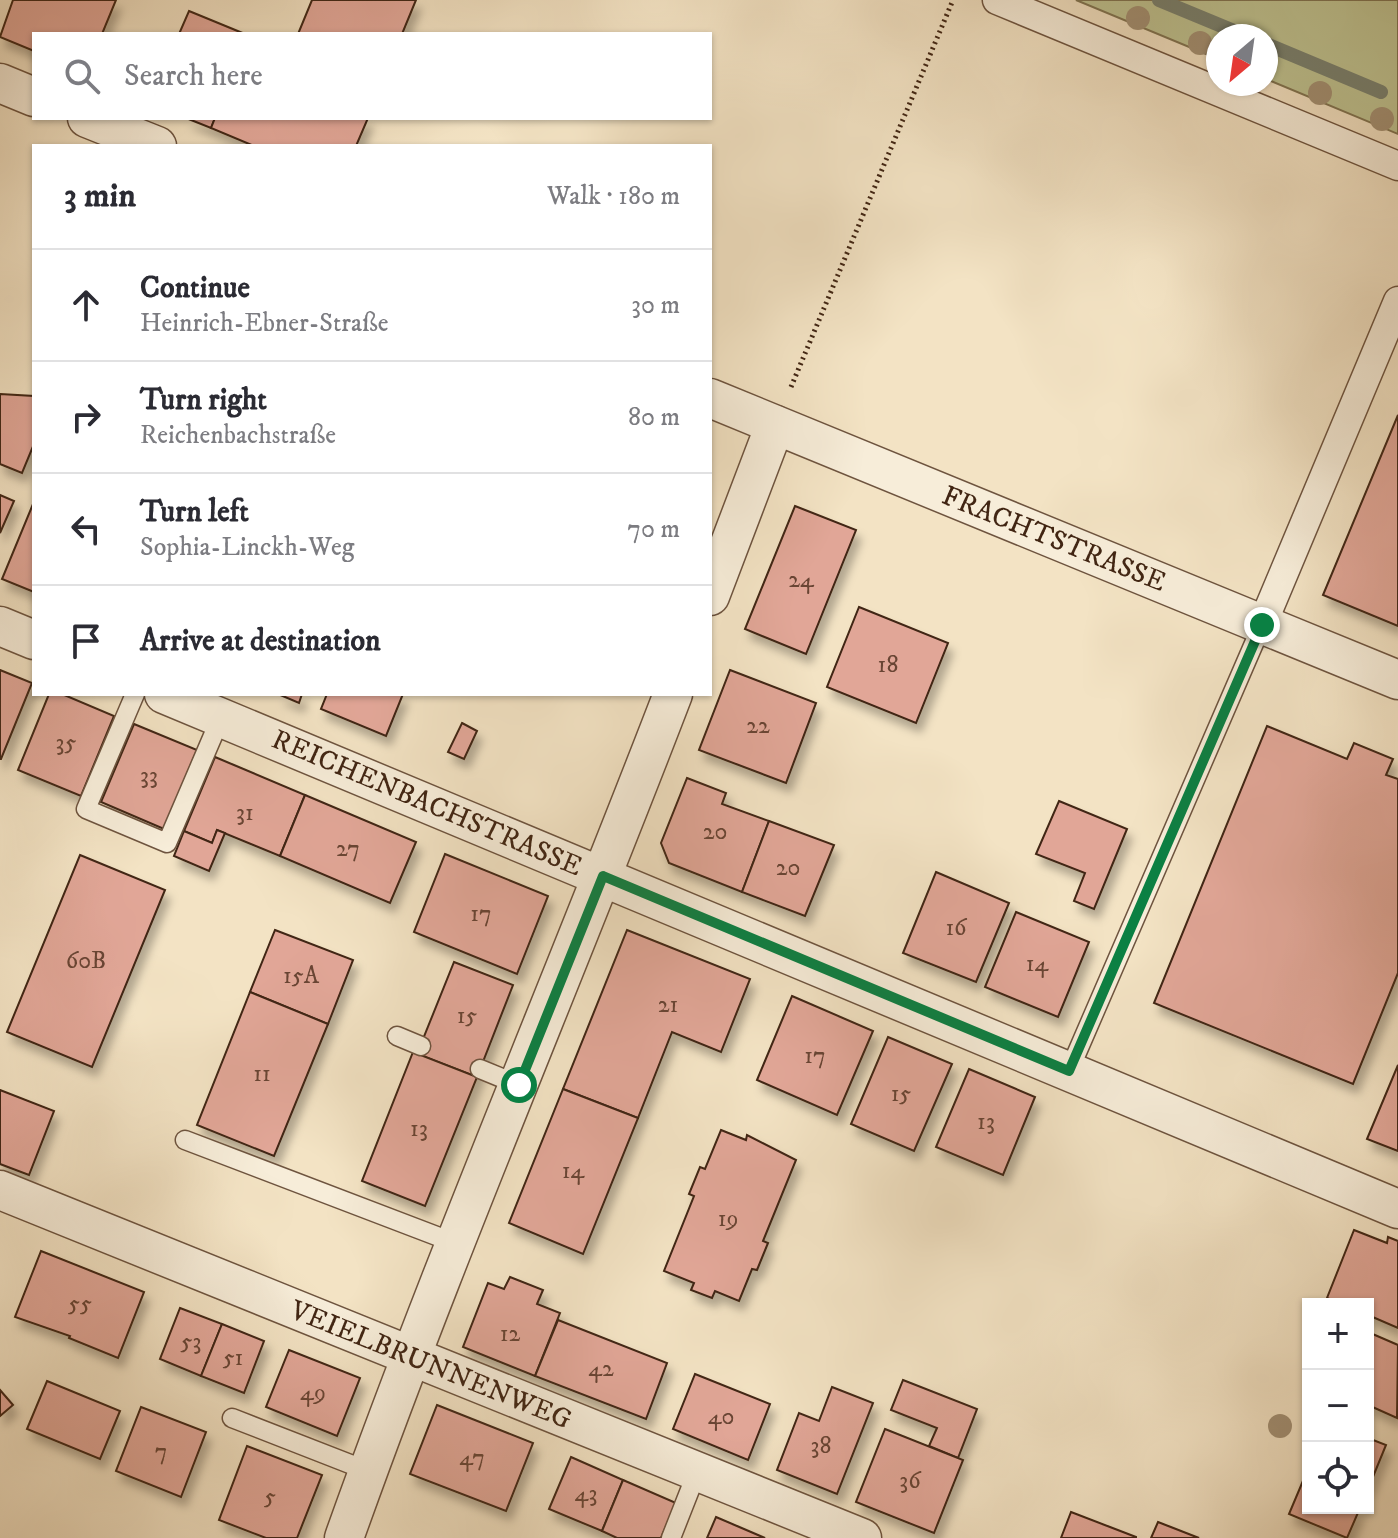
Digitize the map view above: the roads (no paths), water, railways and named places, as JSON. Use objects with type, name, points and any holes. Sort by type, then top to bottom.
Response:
[{"type":"street","points":[[997,0],[1398,166]]},
{"type":"street","points":[[0,83],[32,96]]},
{"type":"street","points":[[92,120],[152,144]]},
{"type":"street","points":[[1262,625],[1398,301]]},
{"type":"street","name":"FRACHTSTRASSE","points":[[712,399],[1398,680]]},
{"type":"street","points":[[712,591],[775,425]]},
{"type":"street","points":[[0,626],[32,639]]},
{"type":"street","name":"REICHENBACHSTRASSE","points":[[169,696],[1398,1209]]},
{"type":"street","points":[[344,1538],[409,1357],[672,696]]},
{"type":"street","name":"VEIELBRUNNENWEG","points":[[0,1190],[862,1538]]},
{"type":"lane","points":[[1069,1071],[1262,625]]},
{"type":"lane","points":[[134,696],[86,809],[167,843],[221,717]]},
{"type":"lane","points":[[397,1036],[421,1046]]},
{"type":"lane","points":[[480,1069],[519,1085]]},
{"type":"lane","points":[[185,1140],[455,1243]]},
{"type":"lane","points":[[232,1418],[368,1471]]},
{"type":"lane","points":[[671,1538],[697,1472]]},
{"type":"waterway","points":[[1159,0],[1217,24]]},
{"type":"waterway","points":[[1278,49],[1381,92]]}]
